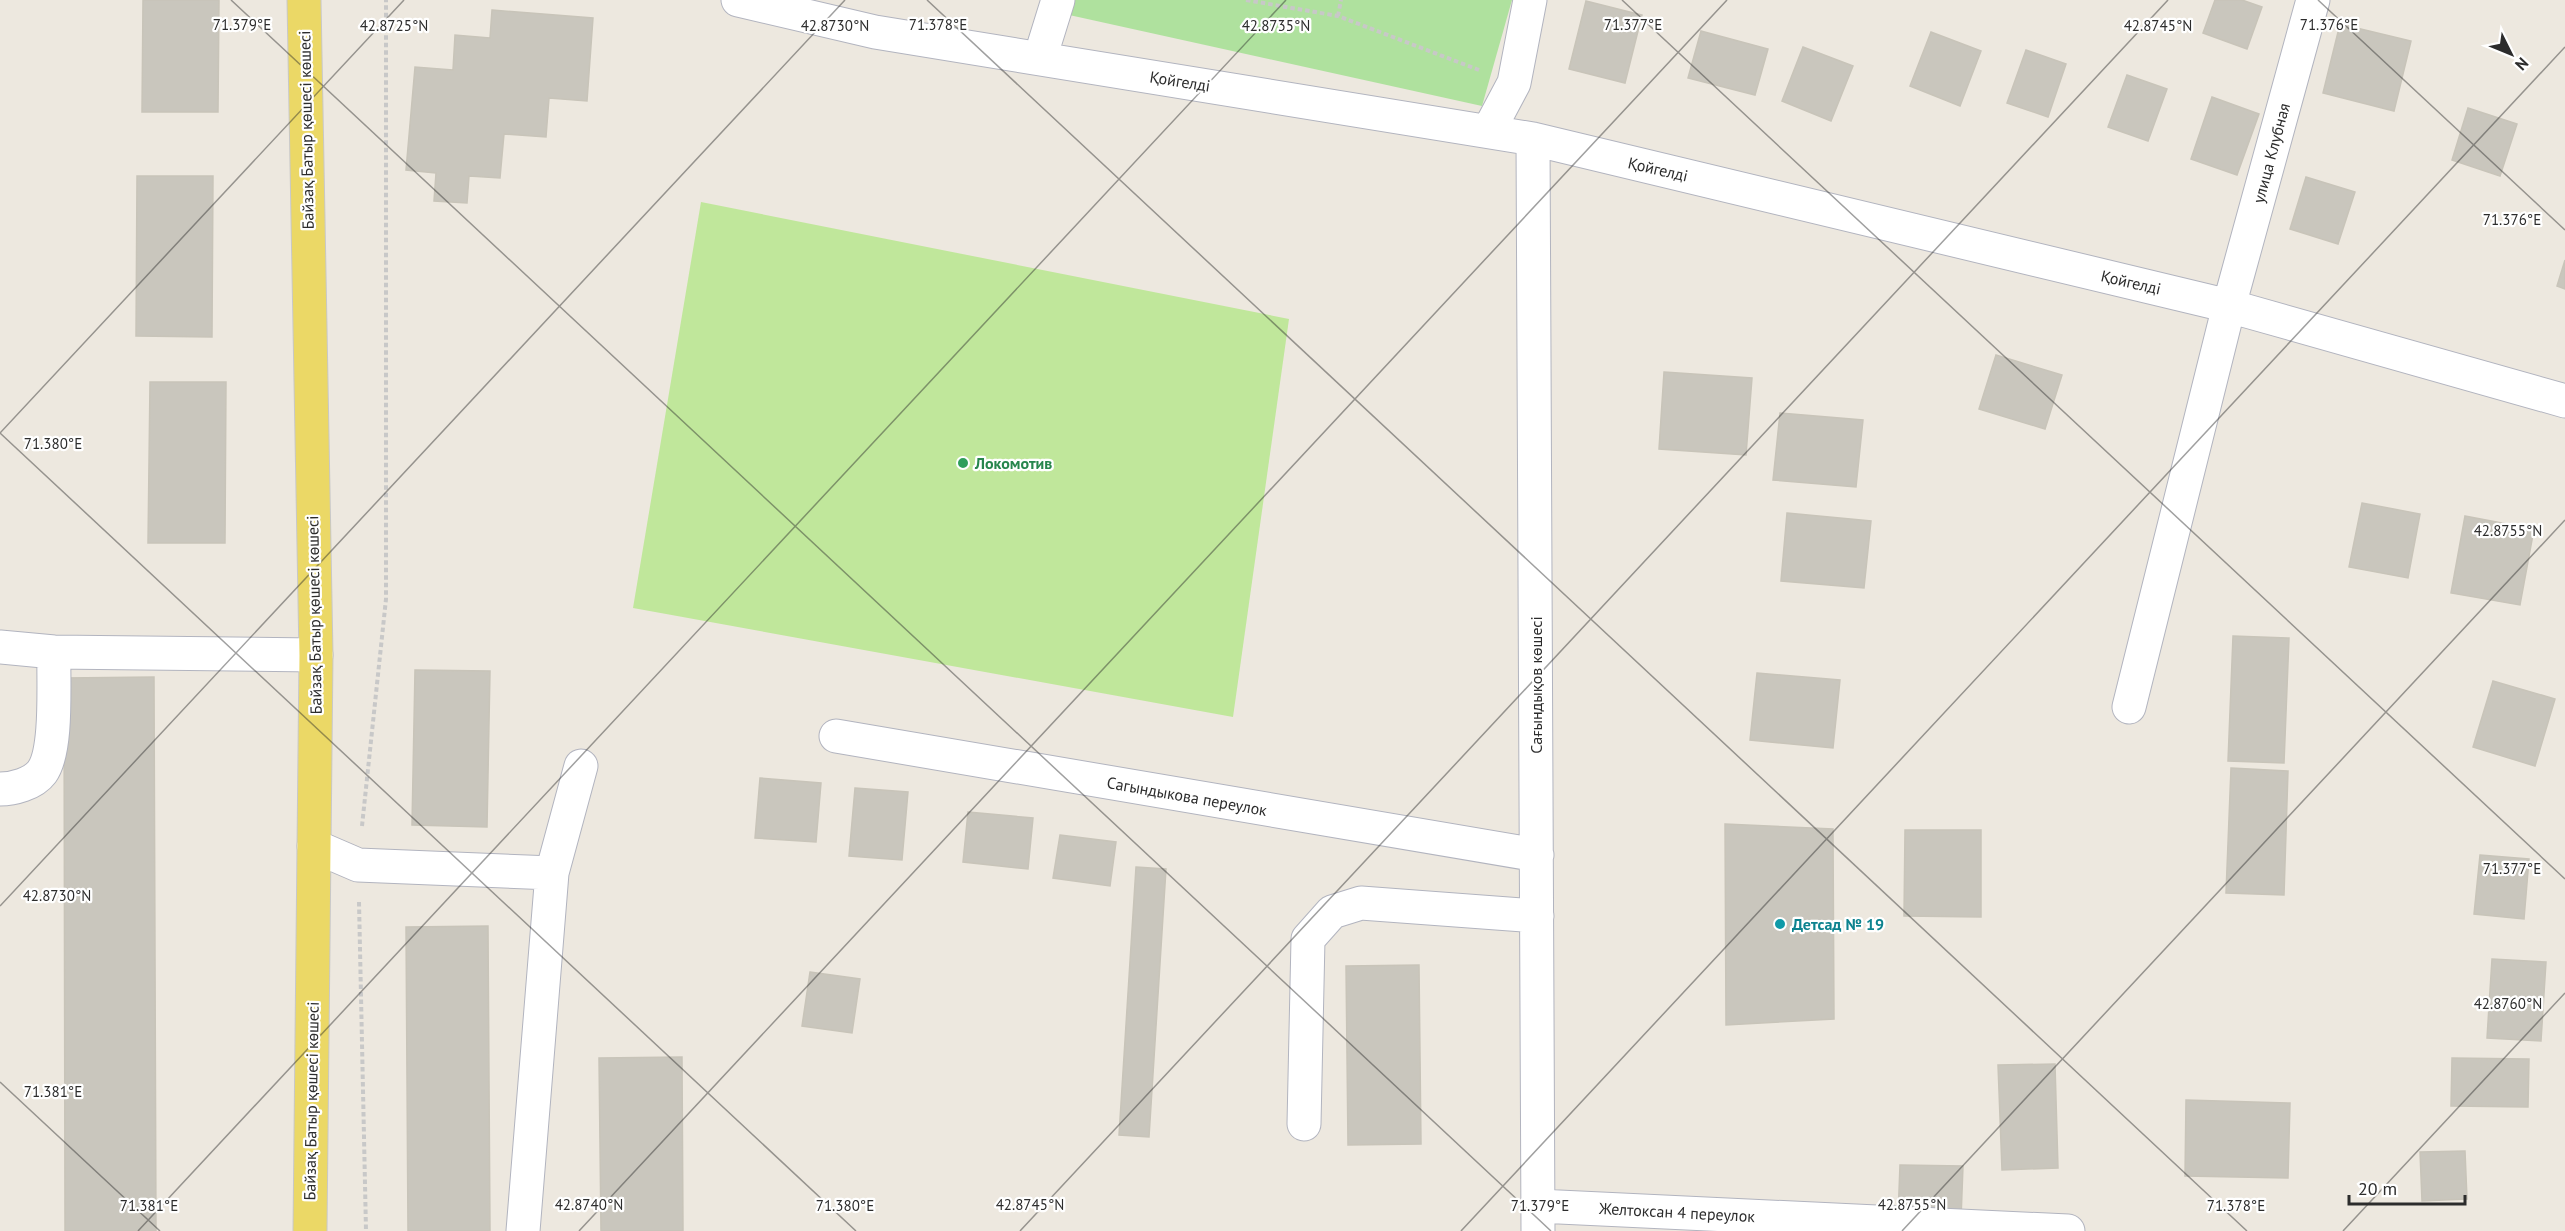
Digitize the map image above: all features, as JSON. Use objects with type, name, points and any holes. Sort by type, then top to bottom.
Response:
[{"type":"main road","name":"Байзақ Батыр қөшесі көшесі","points":[[304,0],[316,655],[310,1231]]},
{"type":"street","name":"Қойгелді","points":[[738,0],[875,32],[1533,139],[2229,306],[2565,401]]},
{"type":"street","points":[[1040,58],[1058,0]]},
{"type":"street","points":[[1488,130],[1514,83],[1530,0]]},
{"type":"street","name":"улица Клубная","points":[[2129,707],[2229,306],[2313,0]]},
{"type":"street","name":"Сағындықов көшесі","points":[[1533,139],[1538,1218]]},
{"type":"street","points":[[0,647],[54,652],[316,655]]},
{"type":"street","points":[[0,789],[16,789],[42,773],[52,742],[54,652]]},
{"type":"street","name":"Сагындыкова переулок","points":[[836,736],[1537,855]]},
{"type":"street","points":[[524,1231],[552,873],[581,766]]},
{"type":"street","points":[[314,846],[358,865],[552,873]]},
{"type":"street","points":[[1304,1124],[1308,939],[1332,912],[1361,903],[1537,916]]},
{"type":"street","name":"Желтоксан 4 переулок","points":[[1538,1218],[2068,1231]]},
{"type":"path","points":[[366,1231],[358,865],[386,599],[386,0]]},
{"type":"path","points":[[1245,0],[1338,16],[1514,83]]},
{"type":"path","points":[[1338,16],[1341,0]]},
{"type":"green space","points":[[1045,0],[1512,0],[1482,106],[1042,9]]},
{"type":"green space","name":"Локомотив","points":[[701,202],[1289,319],[1233,717],[633,608]]},
{"type":"building","points":[[143,0],[219,0],[218,112],[142,112]]},
{"type":"building","points":[[2215,0],[2242,0],[2262,7],[2247,49],[2203,33]]},
{"type":"building","points":[[1586,1],[1642,15],[1625,83],[1569,69]]},
{"type":"building","points":[[492,10],[593,18],[587,101],[549,98],[546,137],[504,134],[500,178],[469,176],[467,203],[434,201],[436,173],[406,170],[415,67],[453,70],[455,35],[490,38]]},
{"type":"building","points":[[2340,24],[2411,41],[2394,111],[2323,93]]},
{"type":"building","points":[[1701,31],[1768,49],[1755,95],[1688,78]]},
{"type":"building","points":[[1931,32],[1981,51],[1960,106],[1910,86]]},
{"type":"building","points":[[1803,47],[1853,66],[1831,121],[1782,101]]},
{"type":"building","points":[[2026,50],[2066,64],[2048,117],[2007,103]]},
{"type":"building","points":[[2127,75],[2167,89],[2148,141],[2108,127]]},
{"type":"building","points":[[2212,97],[2259,114],[2237,175],[2191,159]]},
{"type":"building","points":[[2468,108],[2517,124],[2500,176],[2452,160]]},
{"type":"building","points":[[137,176],[213,176],[212,337],[136,336]]},
{"type":"building","points":[[2306,177],[2355,192],[2338,244],[2290,229]]},
{"type":"building","points":[[2565,260],[2565,289],[2557,286]]},
{"type":"building","points":[[1996,355],[2062,375],[2045,429],[1979,409]]},
{"type":"building","points":[[1664,372],[1752,378],[1746,455],[1659,449]]},
{"type":"building","points":[[150,382],[226,382],[225,543],[148,543]]},
{"type":"building","points":[[1780,413],[1863,420],[1856,487],[1773,480]]},
{"type":"building","points":[[2362,503],[2420,514],[2408,578],[2349,567]]},
{"type":"building","points":[[1787,513],[1871,521],[1864,588],[1781,581]]},
{"type":"building","points":[[2465,516],[2534,529],[2520,605],[2451,593]]},
{"type":"building","points":[[2233,636],[2289,638],[2284,763],[2228,761]]},
{"type":"building","points":[[415,670],[490,671],[487,827],[412,825]]},
{"type":"building","points":[[1757,673],[1840,680],[1833,748],[1750,740]]},
{"type":"building","points":[[154,677],[156,1231],[65,1231],[64,678]]},
{"type":"building","points":[[2493,681],[2555,699],[2535,766],[2473,747]]},
{"type":"building","points":[[2231,768],[2288,771],[2284,895],[2226,893]]},
{"type":"building","points":[[760,778],[821,783],[816,842],[755,838]]},
{"type":"building","points":[[855,788],[908,792],[902,860],[849,856]]},
{"type":"building","points":[[968,812],[1033,818],[1028,869],[963,862]]},
{"type":"building","name":"Детсад № 19","points":[[1725,824],[1833,829],[1834,1019],[1726,1025]]},
{"type":"building","points":[[1905,830],[1981,830],[1981,917],[1904,916]]},
{"type":"building","points":[[1060,835],[1116,842],[1110,886],[1053,878]]},
{"type":"building","points":[[2480,855],[2529,859],[2524,919],[2474,914]]},
{"type":"building","points":[[1136,867],[1166,869],[1149,1137],[1119,1135]]},
{"type":"building","points":[[488,926],[490,1231],[408,1231],[406,927]]},
{"type":"building","points":[[2492,959],[2546,962],[2541,1041],[2487,1038]]},
{"type":"building","points":[[1419,965],[1421,1144],[1348,1145],[1346,966]]},
{"type":"building","points":[[810,972],[860,979],[852,1033],[802,1026]]},
{"type":"building","points":[[682,1057],[683,1231],[601,1231],[599,1058]]},
{"type":"building","points":[[2452,1058],[2529,1059],[2528,1107],[2451,1106]]},
{"type":"building","points":[[2055,1064],[2058,1168],[2002,1170],[1998,1065]]},
{"type":"building","points":[[2186,1100],[2290,1103],[2288,1178],[2185,1176]]},
{"type":"building","points":[[2465,1151],[2467,1199],[2422,1201],[2420,1152]]},
{"type":"building","points":[[1900,1165],[1963,1166],[1961,1219],[1898,1217]]},
{"type":"place","name":"Локомотив","points":[[963,463]]},
{"type":"place","name":"Детсад № 19","points":[[1780,924]]}]
